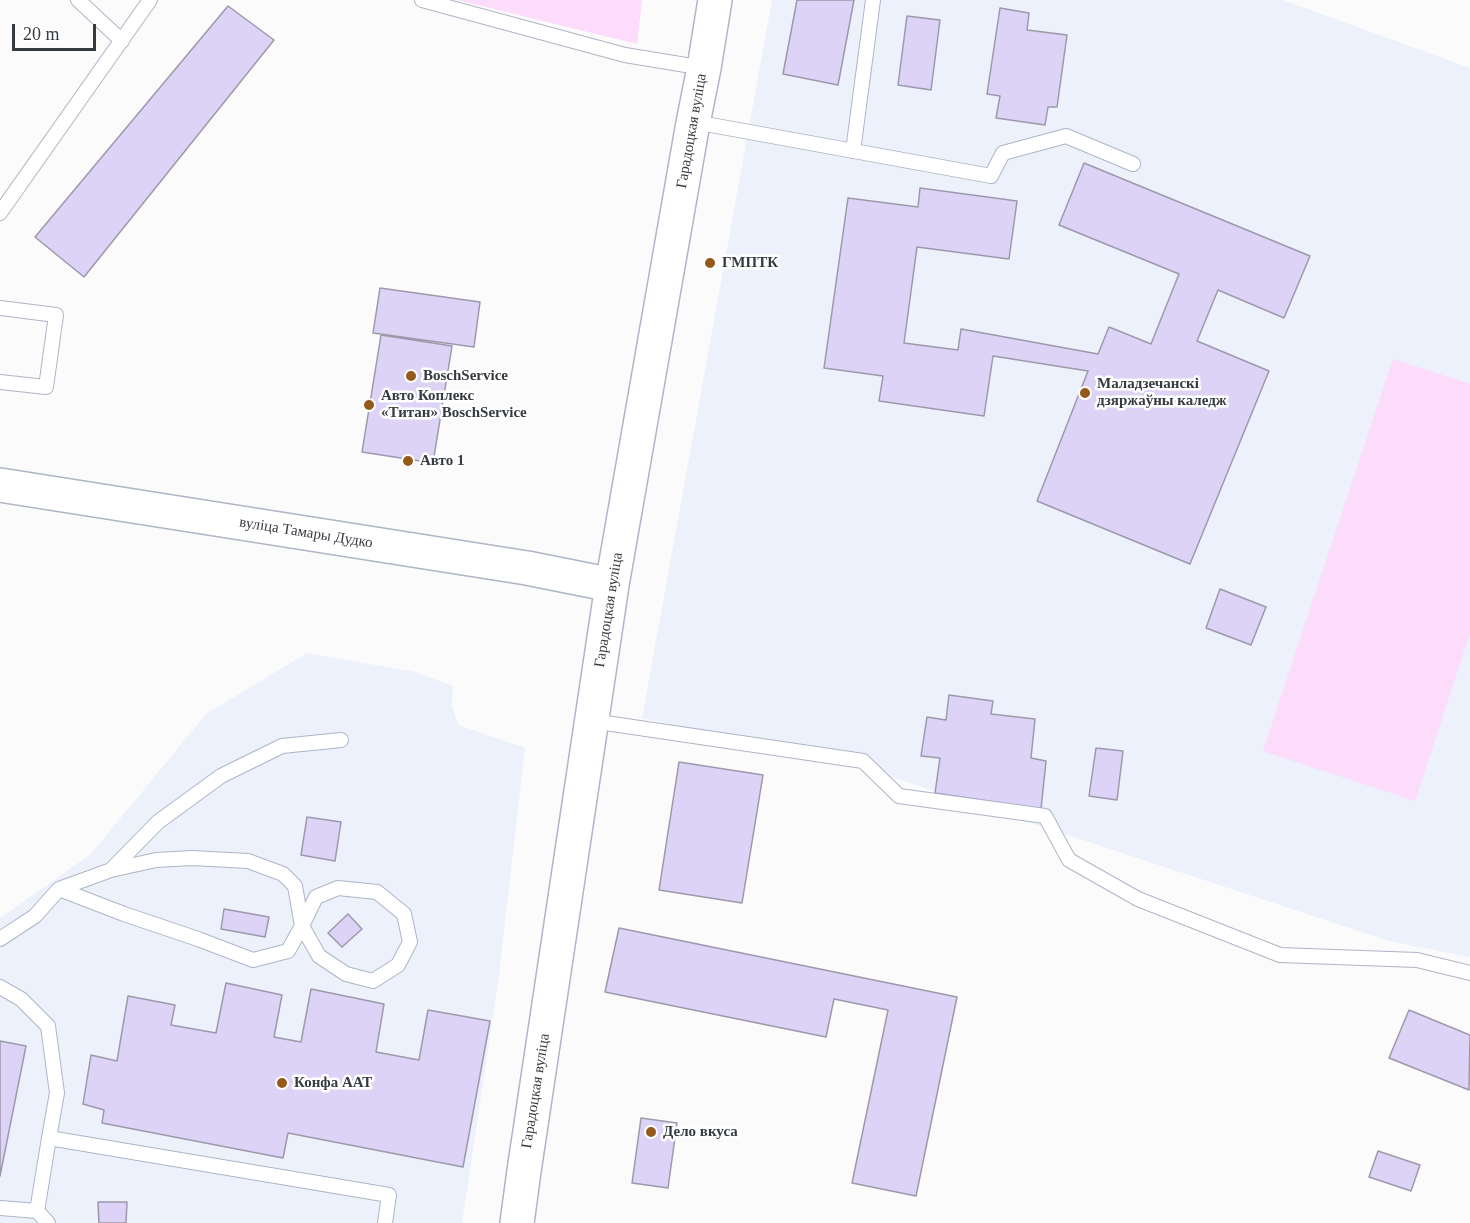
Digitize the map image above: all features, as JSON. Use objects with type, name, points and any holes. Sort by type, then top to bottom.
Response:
[{"type":"street","name":"Гарадоцкая вуліца","points":[[518,1223],[612,585],[716,0]]},
{"type":"street","name":"вуліца Тамары Дудко","points":[[0,485],[527,568],[612,585]]},
{"type":"lane","points":[[78,0],[122,40]]},
{"type":"lane","points":[[0,213],[150,0]]},
{"type":"lane","points":[[422,0],[625,55],[704,68]]},
{"type":"lane","points":[[854,151],[873,0]]},
{"type":"lane","points":[[693,123],[991,176],[1003,153],[1066,136],[1133,164]]},
{"type":"lane","points":[[0,308],[56,315],[46,387],[0,382]]},
{"type":"lane","points":[[592,721],[863,761],[899,796],[1045,816],[1069,860],[1138,899],[1280,956],[1417,960],[1470,973]]},
{"type":"lane","points":[[111,870],[158,822],[221,776],[282,746],[341,740]]},
{"type":"lane","points":[[0,939],[35,916],[59,888],[111,870],[156,860],[192,858],[248,861],[283,874],[295,886],[302,926],[319,956],[346,974],[373,981],[398,965],[410,942],[404,914],[377,892],[338,888],[316,897],[302,926],[288,951],[253,960],[59,888]]},
{"type":"lane","points":[[0,987],[21,999],[48,1026],[57,1093],[37,1211]]},
{"type":"lane","points":[[49,1138],[389,1195],[385,1223]]},
{"type":"lane","points":[[0,1208],[37,1211],[48,1223]]},
{"type":"shaded area","points":[[457,0],[642,0],[637,44]]},
{"type":"shaded area","name":"Маладзечанскі дзяржаўны каледж","points":[[772,0],[1283,0],[1470,68],[1470,957],[1389,941],[852,764],[642,718]]},
{"type":"shaded area","points":[[1393,359],[1470,384],[1470,633],[1415,801],[1263,751]]},
{"type":"shaded area","points":[[307,653],[415,672],[453,686],[452,706],[458,725],[525,748],[498,983],[462,1223],[0,1223],[0,918],[91,854],[206,714]]},
{"type":"building","points":[[797,0],[854,0],[838,85],[783,74]]},
{"type":"building","points":[[228,6],[274,40],[84,277],[35,237]]},
{"type":"building","points":[[1000,8],[1029,13],[1027,30],[1067,35],[1057,107],[1048,107],[1045,125],[996,118],[1000,96],[987,94]]},
{"type":"building","points":[[907,16],[940,20],[931,90],[898,85]]},
{"type":"building","points":[[1084,163],[1310,256],[1284,318],[1218,290],[1197,341],[1269,371],[1190,564],[1037,501],[1088,371],[993,356],[984,416],[879,401],[883,376],[824,368],[848,198],[918,207],[920,188],[1017,201],[1009,259],[917,247],[904,343],[958,350],[961,329],[1098,354],[1109,327],[1151,344],[1179,274],[1059,225]]},
{"type":"building","points":[[380,288],[480,302],[474,347],[373,333]]},
{"type":"building","name":"BoschService","points":[[381,335],[452,346],[433,463],[362,452]]},
{"type":"building","points":[[1220,589],[1266,607],[1251,645],[1206,628]]},
{"type":"building","points":[[949,695],[993,701],[991,714],[1035,719],[1031,758],[1046,761],[1041,809],[935,793],[940,758],[921,756],[927,717],[946,720]]},
{"type":"building","points":[[1096,748],[1123,751],[1117,800],[1089,796]]},
{"type":"building","points":[[679,762],[763,775],[742,903],[659,890]]},
{"type":"building","points":[[307,817],[341,822],[335,861],[301,855]]},
{"type":"building","points":[[224,909],[269,917],[265,937],[221,929]]},
{"type":"building","points":[[348,914],[362,929],[342,947],[328,933]]},
{"type":"building","points":[[619,928],[957,997],[916,1196],[852,1183],[888,1010],[834,999],[826,1037],[605,992]]},
{"type":"building","name":"Конфа ААТ","points":[[226,983],[282,995],[274,1037],[301,1042],[311,989],[384,1004],[376,1052],[419,1060],[428,1010],[490,1021],[463,1167],[288,1133],[283,1158],[102,1123],[104,1110],[83,1104],[91,1055],[117,1061],[128,996],[175,1005],[171,1025],[216,1033]]},
{"type":"building","points":[[1409,1010],[1470,1035],[1469,1090],[1389,1058]]},
{"type":"building","points":[[0,1041],[26,1046],[0,1176]]},
{"type":"building","points":[[641,1118],[677,1123],[668,1188],[632,1183]]},
{"type":"building","points":[[1378,1151],[1420,1165],[1411,1191],[1369,1177]]},
{"type":"building","points":[[98,1202],[127,1202],[126,1223],[99,1223]]},
{"type":"place","name":"ГМПТК","points":[[710,263]]},
{"type":"place","name":"BoschService","points":[[411,376]]},
{"type":"place","name":"Маладзечанскі дзяржаўны каледж","points":[[1085,393]]},
{"type":"place","name":"Авто Коплекс «Титан» BoschService","points":[[369,405]]},
{"type":"place","name":"Авто 1","points":[[408,461]]},
{"type":"place","name":"Конфа ААТ","points":[[282,1083]]},
{"type":"place","name":"Дело вкуса","points":[[651,1132]]}]
